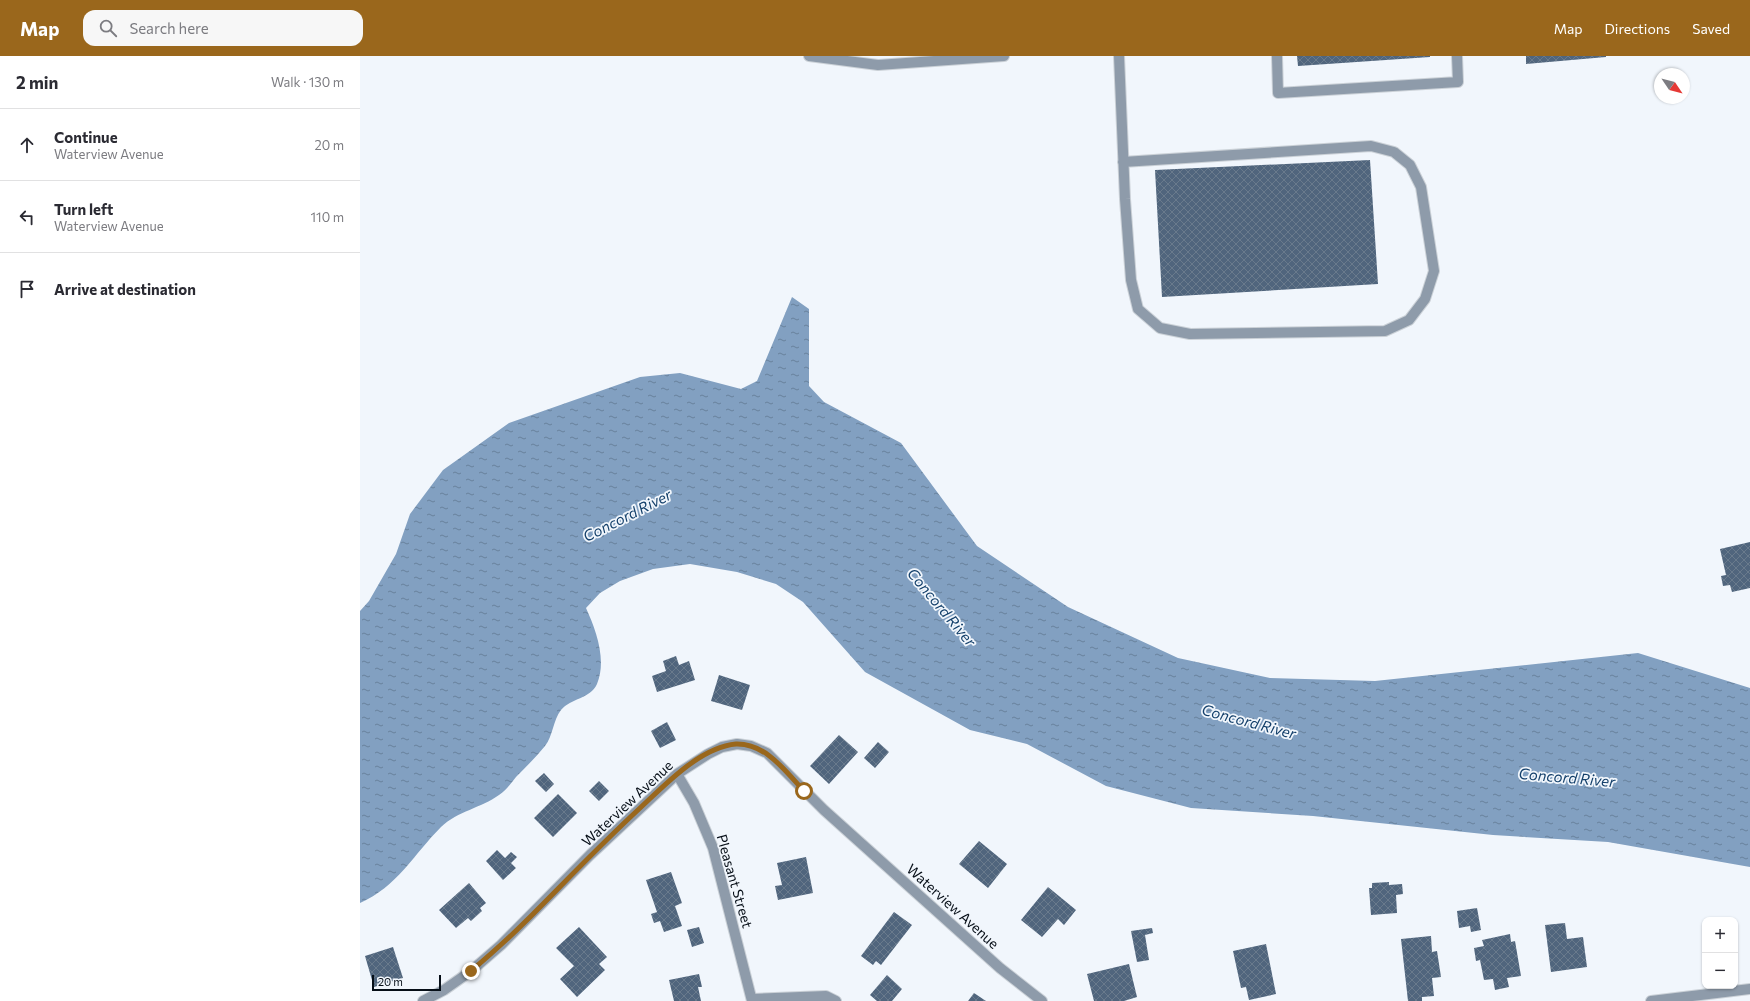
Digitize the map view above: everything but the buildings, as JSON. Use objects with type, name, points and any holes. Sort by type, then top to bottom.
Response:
[{"type":"street","points":[[809,56],[878,65],[1004,56]]},
{"type":"street","points":[[1119,56],[1123,162],[1130,280],[1138,308],[1160,328],[1190,334],[1385,330],[1409,320],[1425,299],[1434,271],[1421,187],[1410,164],[1394,152],[1371,146],[1123,162]]},
{"type":"street","points":[[1277,56],[1278,93],[1458,82],[1456,56]]},
{"type":"street","name":"Waterview Avenue","points":[[423,1001],[444,990],[471,971],[501,945],[596,850],[677,774],[694,762],[722,747],[737,744],[751,746],[767,753],[830,815],[1000,968],[1042,1001]]},
{"type":"street","name":"Pleasant Street","points":[[677,774],[694,803],[713,848],[752,1000]]},
{"type":"street","points":[[1651,1001],[1750,989]]},
{"type":"street","points":[[752,1000],[826,996],[836,1001]]},
{"type":"water","name":"Concord River","points":[[792,297],[809,309],[809,386],[824,402],[901,443],[977,546],[1068,607],[1178,658],[1270,678],[1375,681],[1638,653],[1750,688],[1750,867],[1608,842],[1493,835],[1313,816],[1191,808],[1106,786],[1027,744],[970,730],[865,672],[803,602],[776,584],[737,572],[690,564],[653,569],[620,581],[600,593],[586,608],[597,635],[601,655],[600,675],[594,689],[585,696],[565,706],[561,710],[556,718],[548,742],[504,791],[485,803],[455,817],[441,827],[395,879],[373,896],[360,903],[360,611],[369,601],[396,554],[410,514],[443,470],[509,423],[640,377],[680,373],[741,389],[757,381]]},
{"type":"route","points":[[471,971],[527,921],[590,855],[677,774],[708,754],[722,747],[737,744],[751,746],[767,753],[804,791]]}]
